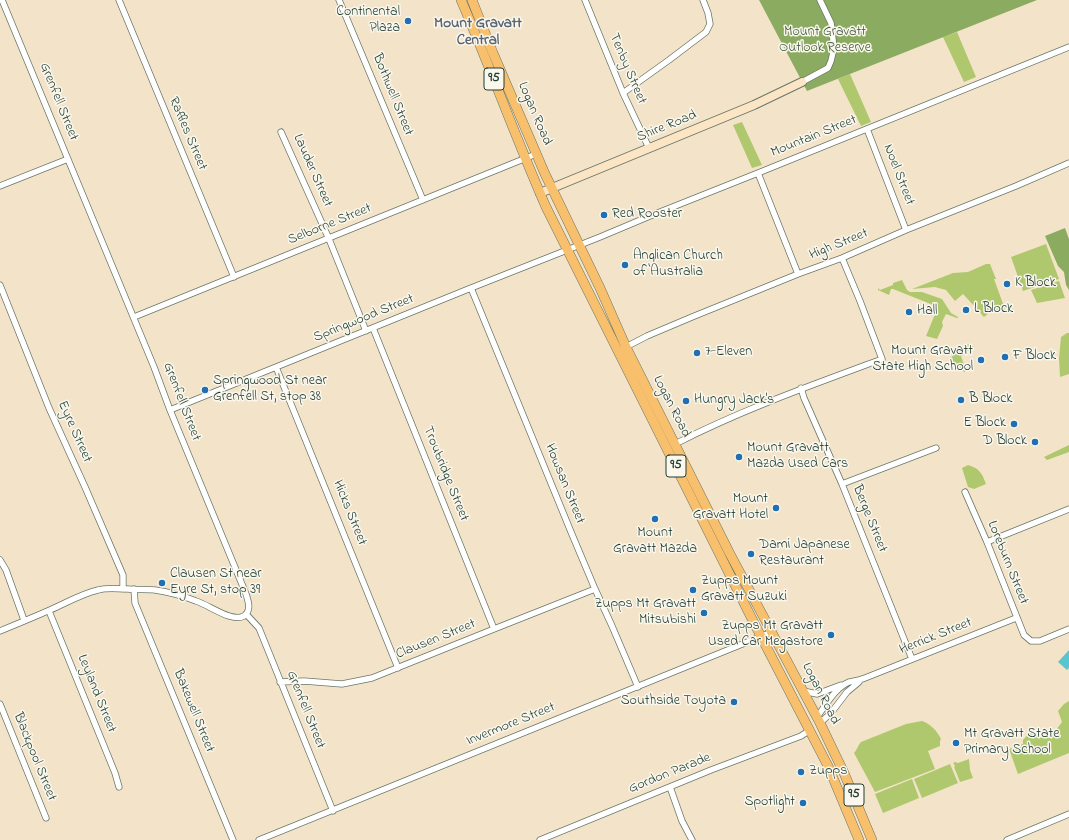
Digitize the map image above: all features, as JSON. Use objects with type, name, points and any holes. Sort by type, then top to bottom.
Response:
[{"type":"main road","name":"Logan Road","points":[[461,0],[540,193],[568,250],[674,444],[818,720],[850,785],[872,840]]},
{"type":"main road","name":"Logan Road","points":[[472,0],[551,188],[603,295],[622,349],[762,636],[834,779],[859,840]]},
{"type":"main road","points":[[810,730],[818,720]]},
{"type":"street","name":"Grenfell Street","points":[[2,0],[134,317],[170,410],[246,594],[249,605],[249,610],[246,614],[259,628],[332,811]]},
{"type":"street","name":"Raffles Street","points":[[119,0],[234,277]]},
{"type":"street","name":"Bothwell Street","points":[[339,0],[423,200]]},
{"type":"street","name":"Tenby Street","points":[[585,0],[623,92],[649,148]]},
{"type":"street","points":[[623,92],[706,32],[710,24],[703,0]]},
{"type":"street","points":[[802,82],[828,68],[834,48],[831,23],[820,0]]},
{"type":"street","name":"Mountain Street","points":[[568,250],[1069,46]]},
{"type":"street","name":"Shire Road","points":[[540,193],[754,106],[802,82]]},
{"type":"street","name":"Noel Street","points":[[867,129],[906,230]]},
{"type":"street","name":"Lauder Street","points":[[281,132],[329,238],[366,331]]},
{"type":"street","name":"Selborne Street","points":[[134,317],[536,154]]},
{"type":"street","points":[[0,186],[68,159]]},
{"type":"street","name":"High Street","points":[[622,349],[647,336],[798,274],[842,258],[1069,163]]},
{"type":"street","points":[[758,173],[798,274]]},
{"type":"street","name":"Springwood Street","points":[[170,410],[568,250]]},
{"type":"street","points":[[674,444],[736,415],[801,388],[882,359],[842,258]]},
{"type":"street","name":"Eyre Street","points":[[0,286],[49,408],[123,575],[123,589]]},
{"type":"street","name":"Howsan Street","points":[[471,288],[523,417],[638,687]]},
{"type":"street","name":"Troubridge Street","points":[[373,328],[494,629]]},
{"type":"street","name":"Hicks Street","points":[[276,367],[398,668]]},
{"type":"street","name":"Berge Street","points":[[801,388],[842,484],[912,659]]},
{"type":"street","points":[[842,484],[936,448]]},
{"type":"street","name":"Loreburn Street","points":[[965,492],[987,542],[1016,618],[1026,638],[1040,641],[1069,629]]},
{"type":"street","points":[[987,542],[1069,509]]},
{"type":"street","points":[[0,560],[6,570],[24,620]]},
{"type":"street","points":[[0,631],[98,589],[107,588],[153,590],[183,597],[208,606],[233,618],[238,618],[246,614]]},
{"type":"street","name":"Bakewell Street","points":[[134,589],[135,603],[233,840]]},
{"type":"street","name":"Clausen Street","points":[[280,682],[304,681],[342,684],[372,678],[595,589]]},
{"type":"street","name":"Leyland Street","points":[[49,611],[119,787]]},
{"type":"street","name":"Herrick Street","points":[[818,720],[838,690],[849,682],[865,678],[1016,618]]},
{"type":"street","name":"Invermore Street","points":[[259,840],[772,632]]},
{"type":"street","name":"Herrick Street","points":[[818,720],[831,713],[847,692],[855,684],[865,678]]},
{"type":"street","points":[[803,691],[817,694],[849,682]]},
{"type":"street","name":"Blackpool Street","points":[[0,704],[46,818]]},
{"type":"street","name":"Gordon Parade","points":[[540,840],[800,736],[810,730]]},
{"type":"street","points":[[670,787],[682,821],[692,840]]},
{"type":"street","points":[[1007,840],[1069,814]]},
{"type":"green space","name":"Mount Gravatt Outlook Reserve","points":[[759,0],[1037,0],[807,91]]},
{"type":"green space","points":[[957,32],[976,77],[964,82],[943,37]]},
{"type":"green space","points":[[850,74],[871,122],[861,126],[838,79]]},
{"type":"green space","points":[[742,122],[762,165],[752,168],[733,125]]},
{"type":"green space","points":[[1065,228],[1069,239],[1069,290],[1066,285],[1064,272],[1058,266],[1045,236]]},
{"type":"green space","points":[[1046,244],[1059,279],[1023,291],[1011,257]]},
{"type":"green space","points":[[986,264],[990,264],[1006,312],[990,312],[984,317],[963,294],[955,301],[946,290],[935,287],[912,289],[953,273],[968,272]]},
{"type":"green space","points":[[902,280],[907,290],[910,292],[922,292],[942,299],[951,313],[958,317],[957,318],[946,314],[942,322],[943,326],[937,339],[926,336],[938,307],[893,289],[891,289],[889,295],[878,290],[878,288],[880,290]]},
{"type":"green space","points":[[1059,281],[1065,298],[1037,303],[1031,290]]},
{"type":"green space","points":[[1069,333],[1069,374],[1060,377],[1059,358],[1061,337]]},
{"type":"green space","points":[[968,344],[974,347],[961,356],[966,371],[964,372],[958,365],[956,366],[950,358]]},
{"type":"green space","points":[[1069,445],[1069,452],[1047,460],[1044,457]]},
{"type":"green space","points":[[968,465],[980,472],[986,484],[974,489],[968,487],[962,468]]},
{"type":"green space","points":[[1069,701],[1069,753],[1018,774],[1009,749],[1023,744],[1023,740],[1033,729],[1037,737],[1050,738],[1062,722],[1058,711]]},
{"type":"green space","points":[[922,721],[933,728],[941,739],[940,746],[928,751],[935,769],[875,792],[854,753],[859,745],[861,742],[906,724]]},
{"type":"green space","points":[[969,759],[970,770],[973,778],[960,782],[953,763],[958,763]]},
{"type":"green space","points":[[950,764],[958,783],[922,798],[914,779]]},
{"type":"green space","points":[[912,779],[919,798],[883,813],[875,794]]},
{"type":"water","points":[[1069,650],[1069,668],[1067,670],[1058,662]]},
{"type":"place","name":"Continental Plaza","points":[[408,21]]},
{"type":"place","name":"Red Rooster","points":[[604,215]]},
{"type":"place","name":"Anglican Church of Australia","points":[[625,265]]},
{"type":"place","name":"K Block","points":[[1007,284]]},
{"type":"place","name":"L Block","points":[[966,310]]},
{"type":"place","name":"Hall","points":[[909,312]]},
{"type":"place","name":"7-Eleven","points":[[697,353]]},
{"type":"place","name":"F Block","points":[[1005,357]]},
{"type":"place","name":"Mount Gravatt State High School","points":[[981,360]]},
{"type":"place","name":"Springwood St near Grenfell St, stop 38","points":[[205,390]]},
{"type":"place","name":"B Block","points":[[961,400]]},
{"type":"place","name":"Hungry Jack's","points":[[686,401]]},
{"type":"place","name":"E Block","points":[[1014,424]]},
{"type":"place","name":"D Block","points":[[1035,442]]},
{"type":"place","name":"Mount Gravatt Mazda Used Cars","points":[[739,457]]},
{"type":"place","name":"Mount Gravatt Hotel","points":[[776,508]]},
{"type":"place","name":"Mount Gravatt Mazda","points":[[655,519]]},
{"type":"place","name":"Dami Japanese Restaurant","points":[[751,554]]},
{"type":"place","name":"Clausen St near Eyre St, stop 39","points":[[162,583]]},
{"type":"place","name":"Zupps Mount Gravatt Suzuki","points":[[693,590]]},
{"type":"place","name":"Zupps Mt Gravatt Mitsubishi","points":[[704,613]]},
{"type":"place","name":"Zupps Mt Gravatt Used Car Megastore","points":[[831,635]]},
{"type":"place","name":"Southside Toyota","points":[[734,702]]},
{"type":"place","name":"Mt Gravatt State Primary School","points":[[956,743]]},
{"type":"place","name":"Zupps","points":[[801,772]]},
{"type":"place","name":"Spotlight","points":[[803,803]]},
{"type":"district","name":"Mount Gravatt Central","points":[[478,34]]}]
